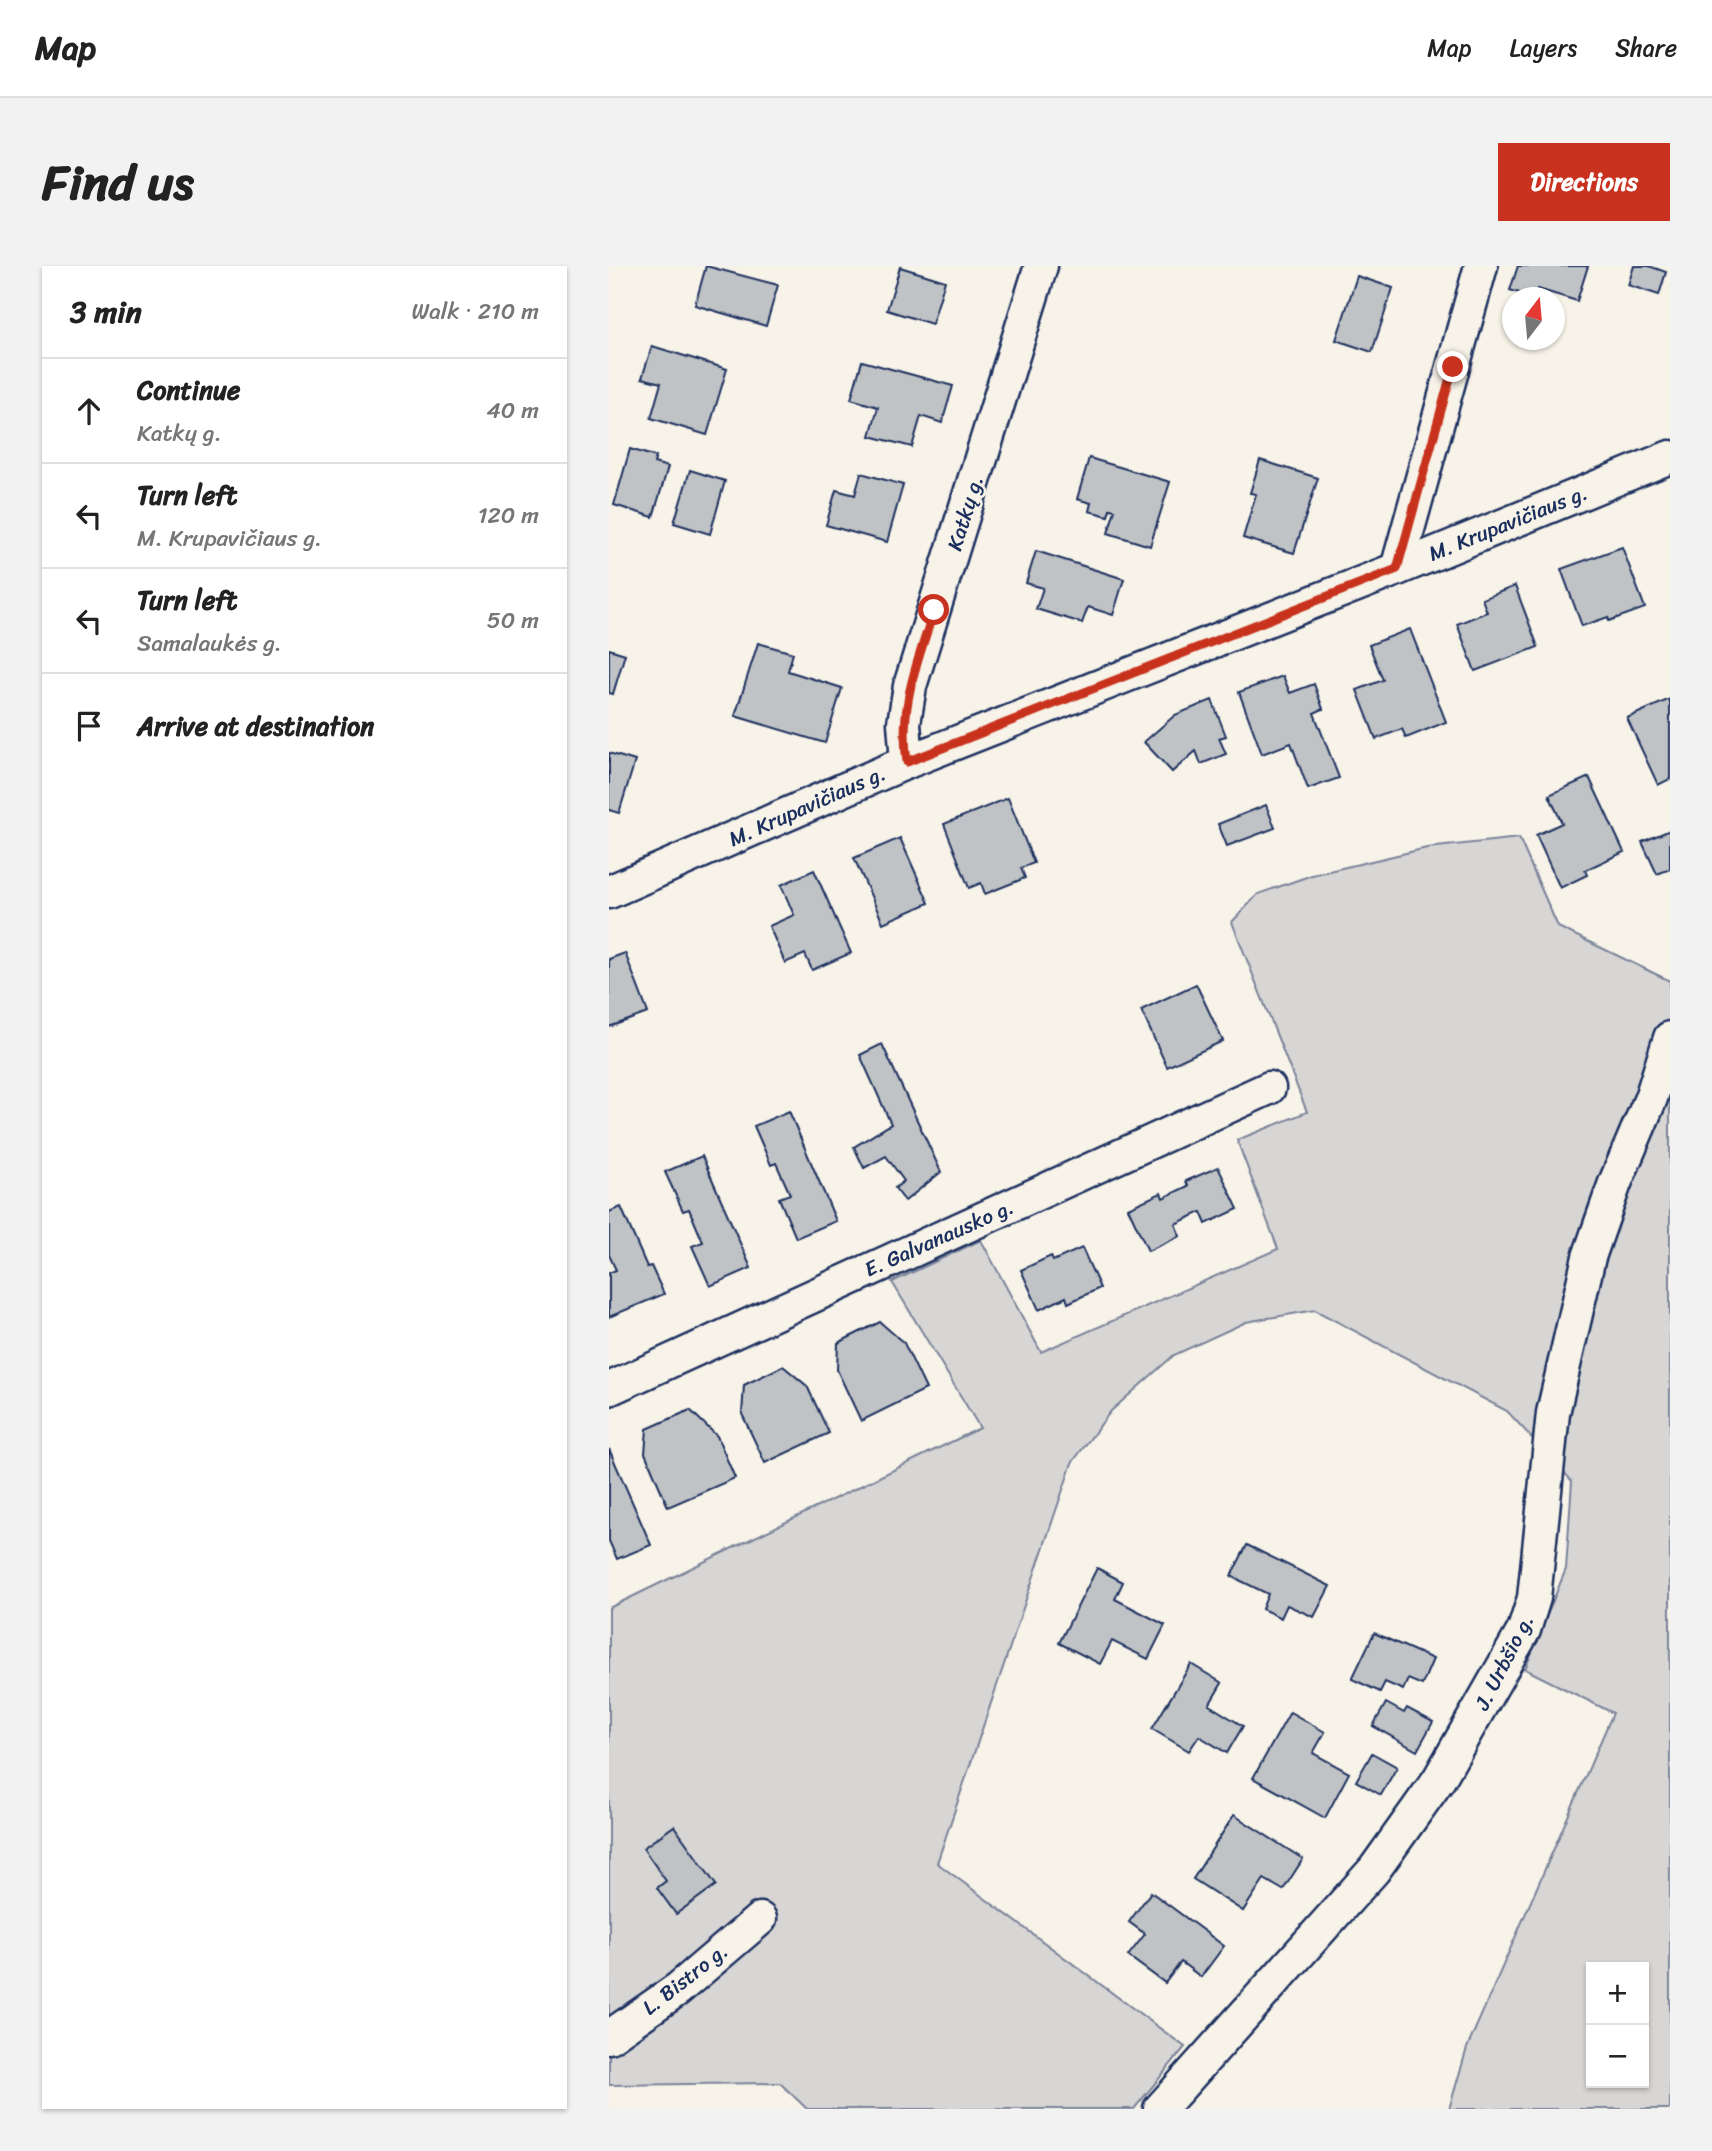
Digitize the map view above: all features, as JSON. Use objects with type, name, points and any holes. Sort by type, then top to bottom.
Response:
[{"type":"street","name":"Katkų g.","points":[[907,762],[904,723],[911,686],[1041,266]]},
{"type":"street","points":[[1397,569],[1481,266]]},
{"type":"street","name":"M. Krupavičiaus g.","points":[[609,892],[907,762],[1397,569],[1670,457]]},
{"type":"street","name":"J. Urbšio g.","points":[[1160,2109],[1374,1870],[1439,1779],[1524,1630],[1534,1598],[1553,1413],[1589,1257],[1615,1183],[1651,1098],[1670,1038]]},
{"type":"street","name":"E. Galvanausko g.","points":[[609,1389],[1269,1088]]},
{"type":"street","name":"L. Bistro g.","points":[[609,2037],[678,1989],[760,1919]]},
{"type":"shaded area","points":[[1519,838],[1558,927],[1670,981],[1670,2109],[1449,2109],[1467,2048],[1613,1713],[1525,1669],[1566,1569],[1572,1481],[1507,1411],[1315,1310],[1246,1322],[1174,1355],[1111,1411],[1072,1463],[937,1863],[1185,2047],[1134,2109],[807,2109],[780,2083],[609,2085],[609,1608],[980,1428],[892,1282],[981,1240],[1041,1352],[1278,1249],[1237,1140],[1307,1112],[1232,922],[1258,894],[1312,875],[1427,848]]},
{"type":"building","points":[[706,266],[778,285],[766,326],[695,305]]},
{"type":"building","points":[[1518,266],[1588,266],[1577,301],[1565,297],[1565,287],[1511,287]]},
{"type":"building","points":[[1634,266],[1649,266],[1666,272],[1659,295],[1628,285]]},
{"type":"building","points":[[900,267],[945,281],[932,324],[887,310]]},
{"type":"building","points":[[1357,276],[1393,288],[1372,352],[1336,340]]},
{"type":"building","points":[[652,346],[727,369],[707,435],[651,418],[661,383],[642,378]]},
{"type":"building","points":[[862,361],[953,386],[942,423],[921,416],[912,447],[870,436],[878,407],[851,399]]},
{"type":"building","points":[[630,449],[656,457],[654,463],[668,467],[653,517],[614,505]]},
{"type":"building","points":[[1089,458],[1170,482],[1150,546],[1108,533],[1115,510],[1110,509],[1108,516],[1089,511],[1091,503],[1077,499]]},
{"type":"building","points":[[1260,460],[1318,478],[1294,553],[1243,538],[1256,494],[1250,493]]},
{"type":"building","points":[[690,470],[725,481],[710,534],[674,523]]},
{"type":"building","points":[[861,473],[903,485],[887,542],[826,525],[836,490],[855,495]]},
{"type":"building","points":[[1622,547],[1645,608],[1609,621],[1608,617],[1582,626],[1561,569]]},
{"type":"building","points":[[1036,551],[1124,579],[1113,615],[1088,607],[1082,623],[1036,609],[1043,588],[1026,583]]},
{"type":"building","points":[[1515,586],[1538,647],[1475,671],[1457,624],[1487,612],[1482,599]]},
{"type":"building","points":[[1410,629],[1446,722],[1406,738],[1402,729],[1376,739],[1357,690],[1383,680],[1369,645]]},
{"type":"building","points":[[758,643],[793,653],[788,671],[842,688],[825,743],[735,716]]},
{"type":"building","points":[[609,649],[625,654],[613,694],[609,693]]},
{"type":"building","points":[[1283,676],[1290,693],[1314,684],[1323,709],[1314,713],[1339,778],[1308,789],[1291,743],[1262,754],[1239,692]]},
{"type":"building","points":[[1670,699],[1670,779],[1658,785],[1627,718]]},
{"type":"building","points":[[1212,700],[1226,736],[1219,738],[1226,754],[1201,764],[1196,751],[1172,772],[1144,742],[1175,715]]},
{"type":"building","points":[[609,753],[635,761],[619,813],[609,810]]},
{"type":"building","points":[[1589,777],[1624,852],[1585,870],[1587,875],[1560,888],[1536,835],[1562,823],[1549,795]]},
{"type":"building","points":[[1008,798],[1034,863],[1021,868],[1025,878],[985,894],[981,883],[969,888],[944,824]]},
{"type":"building","points":[[1266,805],[1275,828],[1227,846],[1218,824]]},
{"type":"building","points":[[1670,830],[1670,869],[1657,874],[1642,842]]},
{"type":"building","points":[[900,838],[929,903],[883,923],[854,858]]},
{"type":"building","points":[[814,870],[851,953],[812,970],[805,954],[785,963],[769,926],[794,915],[781,885]]},
{"type":"building","points":[[625,953],[648,1013],[609,1027],[609,959]]},
{"type":"building","points":[[1196,984],[1223,1041],[1167,1067],[1141,1010]]},
{"type":"building","points":[[882,1044],[941,1172],[905,1201],[895,1188],[904,1181],[886,1156],[864,1168],[854,1147],[891,1124],[860,1055]]},
{"type":"building","points":[[789,1111],[836,1221],[796,1238],[779,1198],[790,1194],[776,1163],[771,1165],[754,1126]]},
{"type":"building","points":[[702,1156],[751,1268],[710,1286],[692,1246],[703,1242],[689,1209],[683,1211],[665,1172]]},
{"type":"building","points":[[1218,1167],[1238,1209],[1206,1224],[1201,1212],[1175,1224],[1180,1236],[1148,1251],[1128,1208],[1161,1193],[1163,1198],[1188,1186],[1186,1181]]},
{"type":"building","points":[[621,1207],[647,1267],[651,1266],[664,1294],[609,1317],[609,1273],[616,1270],[609,1255],[609,1212]]},
{"type":"building","points":[[1082,1248],[1100,1288],[1068,1303],[1066,1297],[1039,1310],[1021,1270],[1051,1256],[1053,1261]]},
{"type":"building","points":[[880,1322],[904,1343],[926,1389],[861,1421],[837,1370],[838,1343]]},
{"type":"building","points":[[783,1366],[807,1386],[829,1433],[765,1463],[742,1414],[744,1385]]},
{"type":"building","points":[[690,1410],[717,1436],[735,1478],[668,1507],[645,1453],[647,1429]]},
{"type":"building","points":[[609,1449],[651,1545],[617,1559],[609,1541]]},
{"type":"building","points":[[1247,1545],[1330,1586],[1314,1617],[1287,1605],[1281,1618],[1262,1609],[1268,1594],[1231,1576]]},
{"type":"building","points":[[1097,1568],[1123,1582],[1115,1599],[1165,1625],[1148,1659],[1112,1641],[1100,1664],[1059,1643]]},
{"type":"building","points":[[1374,1633],[1433,1659],[1422,1685],[1408,1679],[1403,1690],[1385,1682],[1380,1692],[1352,1679]]},
{"type":"building","points":[[1191,1664],[1222,1683],[1209,1705],[1243,1726],[1227,1753],[1199,1736],[1189,1751],[1152,1729]]},
{"type":"building","points":[[1386,1703],[1404,1713],[1407,1708],[1433,1722],[1417,1751],[1373,1726]]},
{"type":"building","points":[[1290,1712],[1325,1732],[1313,1753],[1349,1773],[1325,1818],[1253,1778]]},
{"type":"building","points":[[1372,1753],[1397,1767],[1381,1795],[1356,1781]]},
{"type":"building","points":[[1234,1815],[1303,1859],[1283,1890],[1264,1879],[1243,1911],[1193,1879]]},
{"type":"building","points":[[674,1826],[716,1885],[676,1914],[657,1888],[666,1881],[643,1848]]},
{"type":"building","points":[[1151,1892],[1224,1946],[1201,1977],[1181,1962],[1165,1983],[1128,1956],[1145,1934],[1129,1922]]},
{"type":"route","points":[[934,610],[905,709],[903,736],[907,762],[1397,569],[1453,367]]}]
